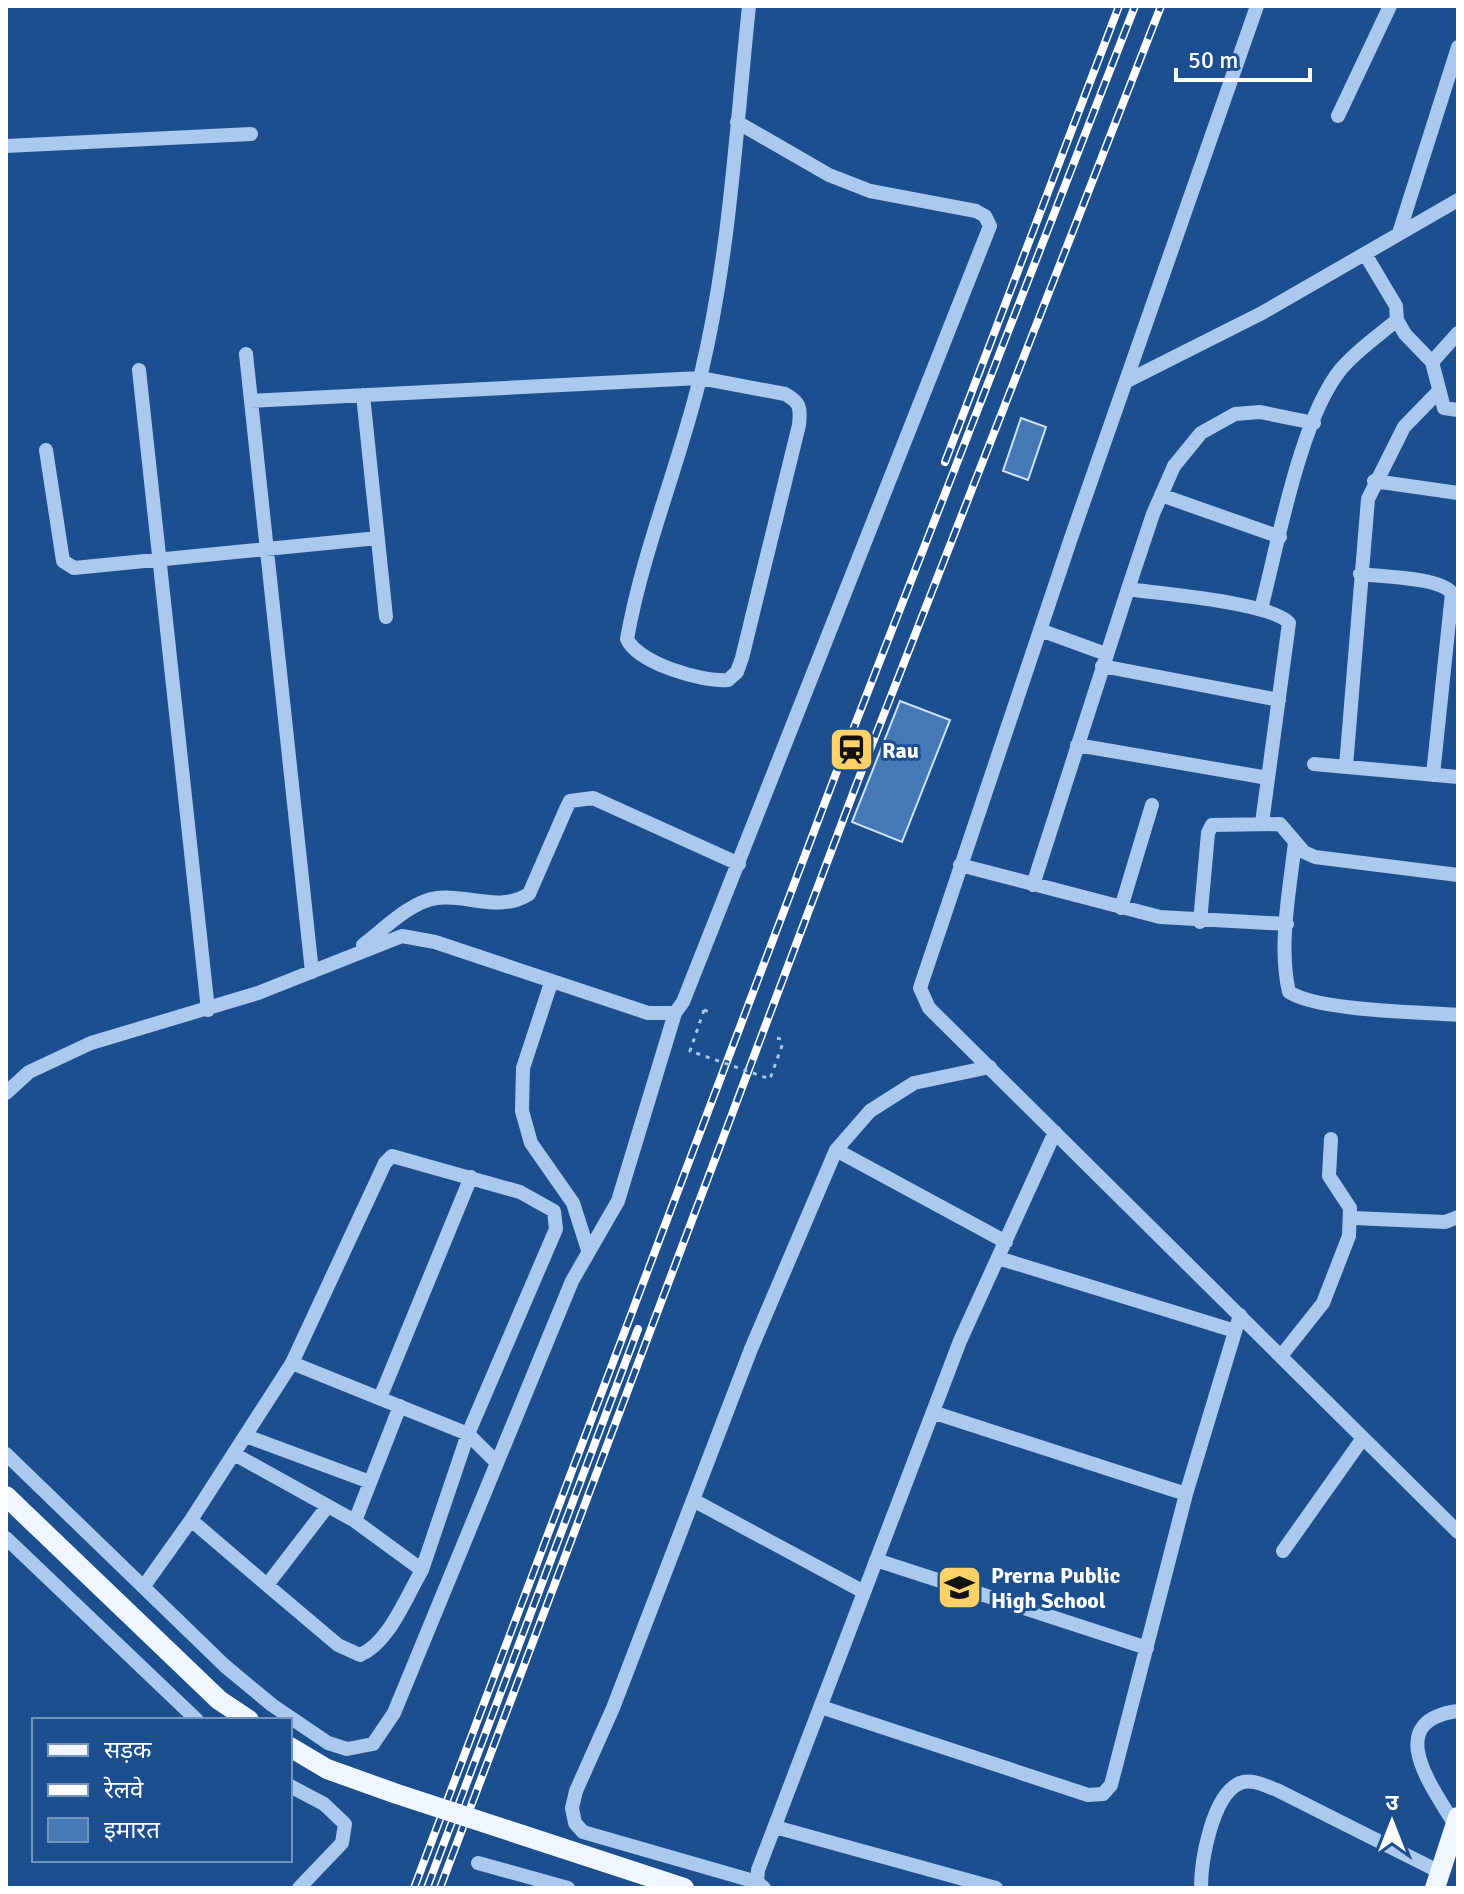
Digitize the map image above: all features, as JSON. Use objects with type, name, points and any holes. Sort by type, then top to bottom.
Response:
[{"type":"main road","points":[[6,1496],[219,1700],[246,1718]]},
{"type":"main road","points":[[292,1748],[327,1769],[369,1784],[503,1831],[684,1888]]},
{"type":"main road","points":[[1438,1880],[1457,1821]]},
{"type":"street","points":[[251,401],[700,378],[785,394],[797,400],[801,409],[742,658],[737,672],[728,680],[715,681],[642,658],[627,639],[700,378],[727,244],[749,6]]},
{"type":"street","points":[[1257,6],[1040,630],[920,988],[929,1008],[1458,1532]]},
{"type":"street","points":[[1338,116],[1390,6]]},
{"type":"street","points":[[1399,233],[1458,50]]},
{"type":"street","points":[[292,1719],[328,1743],[359,1749],[373,1744],[394,1713],[588,1250],[618,1201],[675,1013],[683,1002],[739,864],[990,226],[985,216],[976,211],[870,191],[829,175],[737,122]]},
{"type":"street","points":[[6,146],[251,134]]},
{"type":"street","points":[[1129,380],[1262,313],[1458,200]]},
{"type":"street","points":[[1365,254],[1396,306],[1397,320],[1432,362],[1437,393],[1444,408],[1458,410]]},
{"type":"street","points":[[1261,609],[1305,443],[1314,423],[1342,368],[1397,320]]},
{"type":"street","points":[[1432,362],[1458,333]]},
{"type":"street","points":[[246,354],[312,972]]},
{"type":"street","points":[[139,370],[208,1010]]},
{"type":"street","points":[[1346,766],[1368,499],[1374,481],[1404,427],[1437,393]]},
{"type":"street","points":[[363,395],[386,617]]},
{"type":"street","points":[[1033,885],[1104,660],[1174,466],[1191,444],[1220,419],[1260,412],[1314,423]]},
{"type":"street","points":[[46,450],[63,561],[74,568],[378,538]]},
{"type":"street","points":[[1374,481],[1458,493]]},
{"type":"street","points":[[1161,495],[1280,537]]},
{"type":"street","points":[[1360,574],[1445,586],[1452,593],[1433,775]]},
{"type":"street","points":[[1128,589],[1261,609],[1283,617],[1289,623],[1262,823]]},
{"type":"street","points":[[1040,630],[1104,660],[1279,700]]},
{"type":"street","points":[[1077,745],[1268,778]]},
{"type":"street","points":[[1314,764],[1458,777]]},
{"type":"street","points":[[346,957],[421,903],[434,898],[503,903],[529,894],[570,801],[582,797],[607,804],[739,864]]},
{"type":"street","points":[[1121,908],[1152,805]]},
{"type":"street","points":[[1200,922],[1208,833],[1212,825],[1280,824],[1295,842],[1315,857],[1458,875]]},
{"type":"street","points":[[1295,842],[1287,924],[1286,977],[1289,992],[1299,998],[1458,1015]]},
{"type":"street","points":[[960,865],[1121,908],[1200,922],[1287,924]]},
{"type":"street","points":[[6,1093],[29,1072],[91,1043],[208,1010],[402,936],[413,936],[648,1013],[675,1013]]},
{"type":"street","points":[[551,983],[523,1068],[522,1111],[531,1143],[573,1203],[588,1250]]},
{"type":"street","points":[[990,1067],[914,1083],[870,1111],[836,1150],[751,1349],[572,1808],[575,1823],[583,1832],[761,1885],[775,1827],[960,1341],[1055,1132]]},
{"type":"street","points":[[1281,1356],[1323,1303],[1337,1273],[1353,1218],[1329,1176],[1331,1139]]},
{"type":"street","points":[[836,1150],[1006,1242]]},
{"type":"street","points":[[144,1586],[191,1520],[292,1363],[385,1163],[392,1156],[471,1177],[545,1203],[554,1211],[556,1229],[468,1434],[422,1570],[383,1635],[369,1651],[360,1655],[338,1645],[191,1520]]},
{"type":"street","points":[[380,1398],[471,1177]]},
{"type":"street","points":[[1353,1218],[1445,1222],[1458,1217]]},
{"type":"street","points":[[998,1258],[1235,1331]]},
{"type":"street","points":[[821,1707],[1088,1795],[1103,1794],[1111,1785],[1186,1494],[1240,1315]]},
{"type":"street","points":[[292,1363],[468,1434],[497,1463]]},
{"type":"street","points":[[355,1521],[400,1406]]},
{"type":"street","points":[[935,1413],[1186,1494]]},
{"type":"street","points":[[246,1436],[370,1482]]},
{"type":"street","points":[[1283,1551],[1363,1438]]},
{"type":"street","points":[[6,1454],[225,1666],[291,1718]]},
{"type":"street","points":[[234,1454],[355,1521],[422,1570]]},
{"type":"street","points":[[693,1500],[864,1592]]},
{"type":"street","points":[[267,1585],[327,1507]]},
{"type":"street","points":[[6,1538],[195,1718]]},
{"type":"street","points":[[876,1560],[1147,1648]]},
{"type":"street","points":[[1457,1821],[1420,1767],[1417,1752],[1418,1738],[1425,1723],[1440,1714],[1458,1711]]},
{"type":"street","points":[[1201,1888],[1203,1849],[1208,1831],[1231,1790],[1241,1782],[1256,1782],[1277,1790],[1438,1880]]},
{"type":"street","points":[[292,1787],[324,1804],[345,1824],[342,1843],[299,1888]]},
{"type":"street","points":[[775,1827],[996,1888]]},
{"type":"street","points":[[478,1863],[568,1888]]},
{"type":"path","points":[[712,1013],[704,1010],[690,1051],[770,1079],[784,1040],[777,1038]]},
{"type":"building","points":[[1021,418],[1046,427],[1028,480],[1003,471]]},
{"type":"building","points":[[900,701],[950,720],[902,842],[852,822]]},
{"type":"railway","points":[[945,462],[1119,6]]},
{"type":"railway","points":[[414,1888],[835,776],[1135,6]]},
{"type":"railway","points":[[440,1888],[857,783],[1161,6]]},
{"type":"railway","points":[[427,1888],[638,1329]]},
{"type":"place","name":"Rau","points":[[851,750]]},
{"type":"place","name":"Prerna Public High School","points":[[960,1588]]}]
